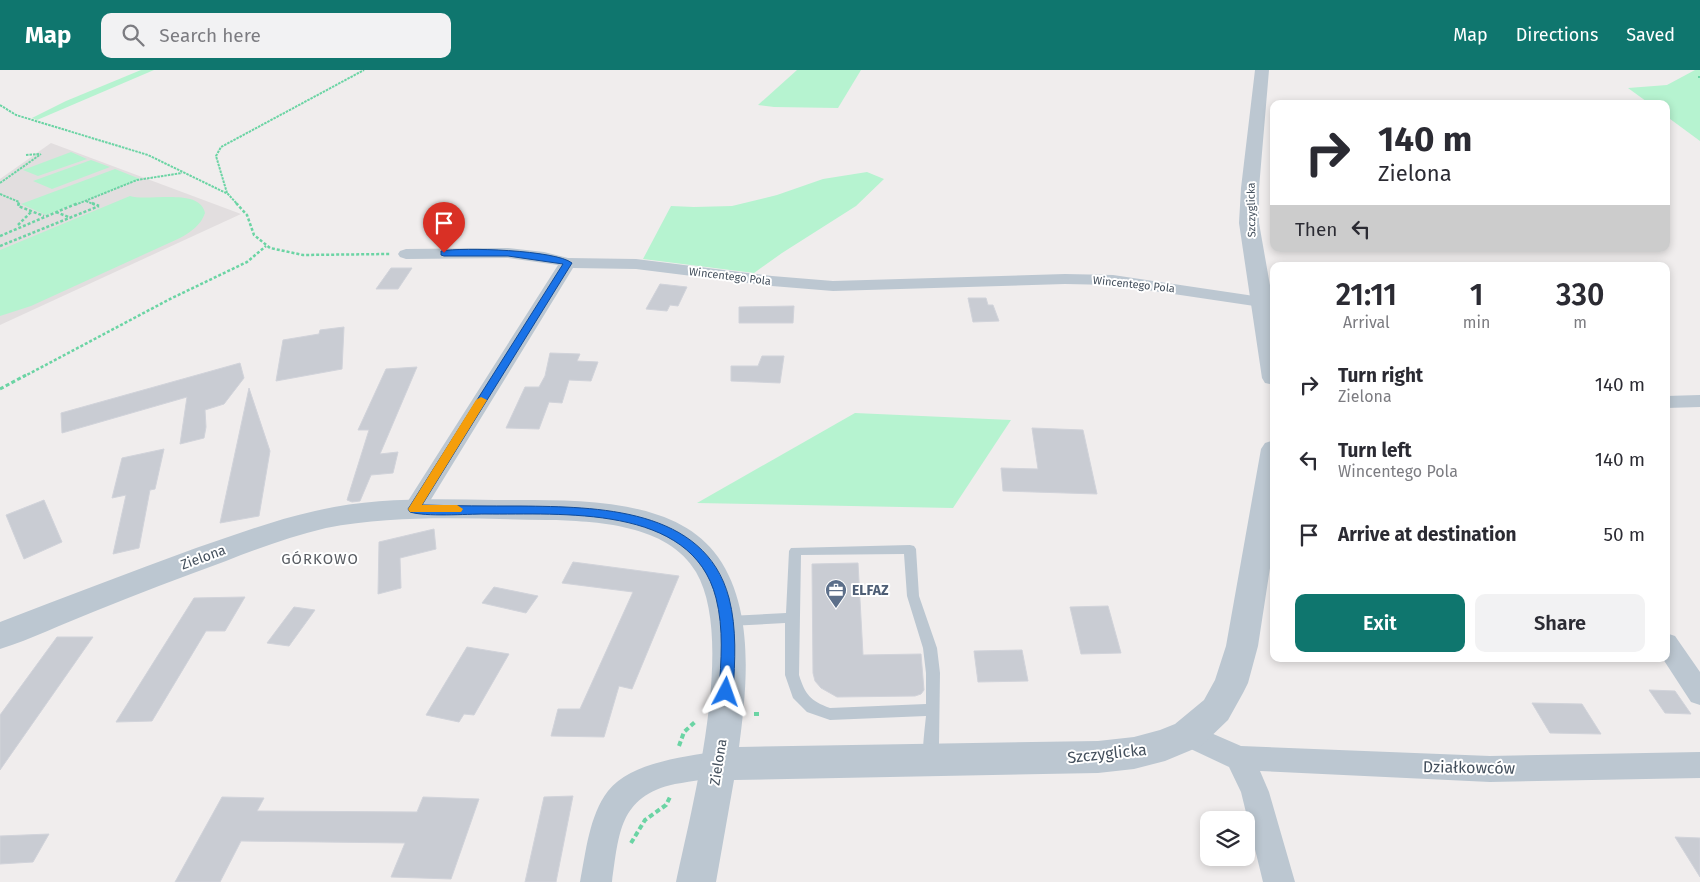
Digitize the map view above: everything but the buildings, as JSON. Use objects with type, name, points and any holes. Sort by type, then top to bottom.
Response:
[{"type":"street","name":"Szczyglicka","points":[[1262,70],[1250,188],[1249,223],[1270,355]]},
{"type":"street","name":"Wincentego Pola","points":[[406,254],[508,253],[544,257],[568,263],[636,264],[772,281],[833,286],[1065,279],[1113,280],[1261,302]]},
{"type":"street","points":[[414,509],[568,263]]},
{"type":"street","points":[[1670,402],[1700,401]]},
{"type":"street","name":"Szczyglicka","points":[[718,764],[1098,757],[1134,753],[1166,745],[1188,735],[1216,710],[1231,683],[1242,646],[1270,474]]},
{"type":"street","name":"Zielona","points":[[0,636],[154,575],[249,541],[326,518],[414,509],[574,511],[625,517],[658,527],[688,543],[710,569],[722,596],[727,621],[728,658],[725,716],[696,882]]},
{"type":"street","points":[[1670,649],[1700,694]]},
{"type":"street","points":[[1188,735],[1239,758],[1255,792],[1279,882]]},
{"type":"street","name":"Działkowców","points":[[1239,758],[1490,769],[1700,765]]},
{"type":"street","points":[[596,882],[611,813],[626,793],[648,779],[718,764]]},
{"type":"lane","points":[[928,760],[932,744],[933,710],[933,673],[930,648],[913,596],[910,549],[795,551],[792,675],[798,694],[812,708],[830,714],[933,710]]},
{"type":"lane","points":[[727,621],[792,618]]},
{"type":"path","points":[[364,70],[221,147],[216,156],[221,178],[228,194],[248,215],[254,235],[266,246],[285,253],[303,255],[406,254]]},
{"type":"path","points":[[0,105],[16,116],[148,155],[228,194]]},
{"type":"path","points":[[0,183],[41,154],[26,155]]},
{"type":"path","points":[[0,236],[44,216],[137,180],[166,174],[183,173]]},
{"type":"path","points":[[0,194],[19,202],[18,206],[44,216]]},
{"type":"path","points":[[0,246],[99,206],[84,201]]},
{"type":"path","points":[[16,228],[32,211]]},
{"type":"path","points":[[56,212],[71,218]]},
{"type":"path","points":[[0,389],[170,299],[246,262],[266,246]]},
{"type":"shaded area","points":[[51,143],[241,214],[0,325],[0,179]]},
{"type":"green space","points":[[141,70],[154,70],[37,120],[32,118],[66,101]]},
{"type":"green space","points":[[797,70],[861,70],[838,108],[758,105]]},
{"type":"green space","points":[[1695,70],[1700,70],[1700,141],[1670,119],[1670,100],[1644,100],[1628,88],[1667,85]]},
{"type":"green space","points":[[71,152],[87,159],[38,176],[23,170]]},
{"type":"green space","points":[[91,160],[110,167],[52,189],[33,181]]},
{"type":"green space","points":[[115,169],[140,179],[46,215],[21,204]]},
{"type":"green space","points":[[867,172],[884,179],[856,206],[754,273],[643,259],[671,206],[732,206],[777,195],[823,179]]},
{"type":"green space","points":[[130,196],[172,197],[194,200],[201,205],[205,213],[195,228],[180,238],[31,306],[0,316],[0,250]]},
{"type":"green space","points":[[855,413],[1011,420],[953,508],[697,503]]},
{"type":"slow traffic","points":[[457,509],[414,509],[481,400]]},
{"type":"place","name":"ELFAZ","points":[[836,609]]},
{"type":"district","name":"GÓRKOWO","points":[[320,559]]},
{"type":"route","points":[[444,253],[508,253],[544,257],[568,263],[414,509],[574,511],[603,514],[644,522],[658,527],[688,543],[710,569],[722,596],[727,621],[728,658],[726,692]]}]
